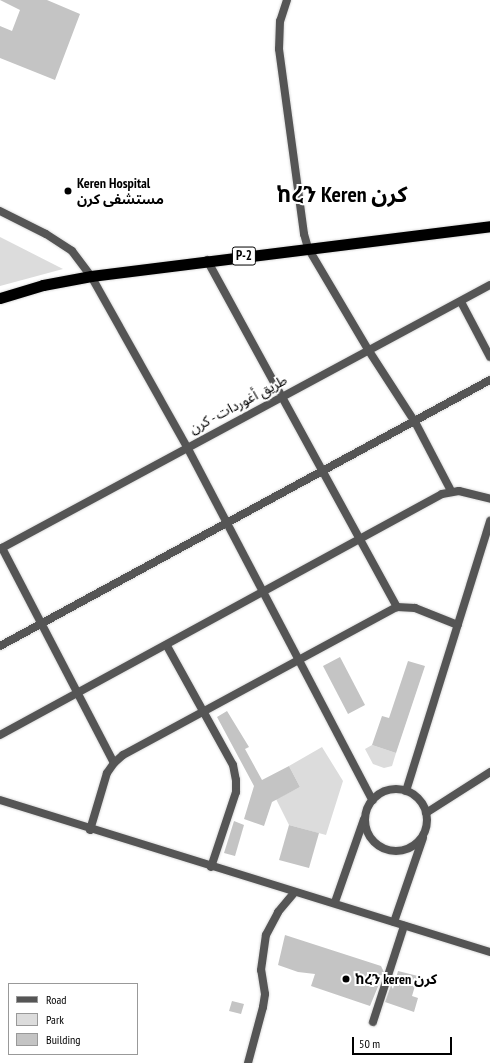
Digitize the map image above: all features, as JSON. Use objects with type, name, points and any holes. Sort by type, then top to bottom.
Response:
[{"type":"highway","name":"P-2","points":[[0,298],[43,285],[91,276],[207,260],[490,226]]},
{"type":"street","points":[[287,0],[280,21],[279,49],[304,234],[308,248],[369,351],[415,422],[451,490]]},
{"type":"street","points":[[0,211],[46,234],[72,251],[91,276],[187,448],[263,590],[372,800]]},
{"type":"street","points":[[207,260],[284,396],[397,607]]},
{"type":"street","name":"طريق أغوردات - كرن","points":[[1,548],[461,302],[490,285]]},
{"type":"street","points":[[461,302],[490,357]]},
{"type":"street","points":[[0,646],[226,522],[324,472],[490,380]]},
{"type":"street","points":[[0,735],[167,646],[263,590],[361,540],[451,490],[472,492],[490,500]]},
{"type":"street","points":[[406,791],[490,521]]},
{"type":"street","points":[[1,548],[76,694],[114,763]]},
{"type":"street","points":[[90,830],[107,773],[114,763],[203,712],[397,607],[415,608],[458,625]]},
{"type":"street","points":[[167,646],[233,765],[236,780],[236,792],[211,867]]},
{"type":"street","points":[[426,813],[490,772]]},
{"type":"street","points":[[335,902],[372,800],[388,790],[406,791],[415,796],[426,813],[425,832],[394,922]]},
{"type":"street","points":[[0,800],[90,830],[294,893],[335,902],[404,926],[490,952]]},
{"type":"street","points":[[366,814],[365,824],[374,842],[392,850],[412,847],[425,832]]},
{"type":"street","points":[[248,1063],[265,994],[261,970],[266,934],[278,912],[294,893]]},
{"type":"street","points":[[374,1022],[404,926]]},
{"type":"green space","points":[[0,237],[63,269],[0,286]]},
{"type":"green space","points":[[372,745],[396,753],[392,766],[384,768],[373,764],[365,749]]},
{"type":"green space","points":[[322,747],[343,781],[326,835],[289,825],[276,799],[300,787],[289,766]]},
{"type":"building","points":[[0,0],[47,0],[80,14],[55,80],[0,58],[0,26],[12,31],[20,10]]},
{"type":"building","points":[[340,657],[365,705],[348,714],[323,666]]},
{"type":"building","points":[[408,661],[425,666],[396,753],[372,745],[382,716],[389,718]]},
{"type":"building","points":[[227,711],[249,747],[245,749],[262,780],[289,766],[300,787],[272,802],[264,826],[244,819],[254,786],[217,717]]},
{"type":"building","points":[[234,821],[244,825],[235,856],[224,853]]},
{"type":"building","points":[[289,825],[319,833],[309,868],[279,860]]},
{"type":"building","name":"ከረን keren كرن","points":[[285,935],[381,966],[384,972],[370,1006],[311,986],[315,974],[298,972],[278,965]]},
{"type":"building","points":[[398,971],[418,976],[412,996],[418,998],[414,1012],[385,1002],[391,985],[393,989]]},
{"type":"building","points":[[232,1001],[244,1004],[241,1014],[229,1011]]},
{"type":"place","name":"Keren Hospital مستشفى كرن","points":[[68,191]]},
{"type":"place","name":"ከረን keren كرن","points":[[346,979]]},
{"type":"district","name":"ከረን Keren كرن","points":[[342,195]]}]
